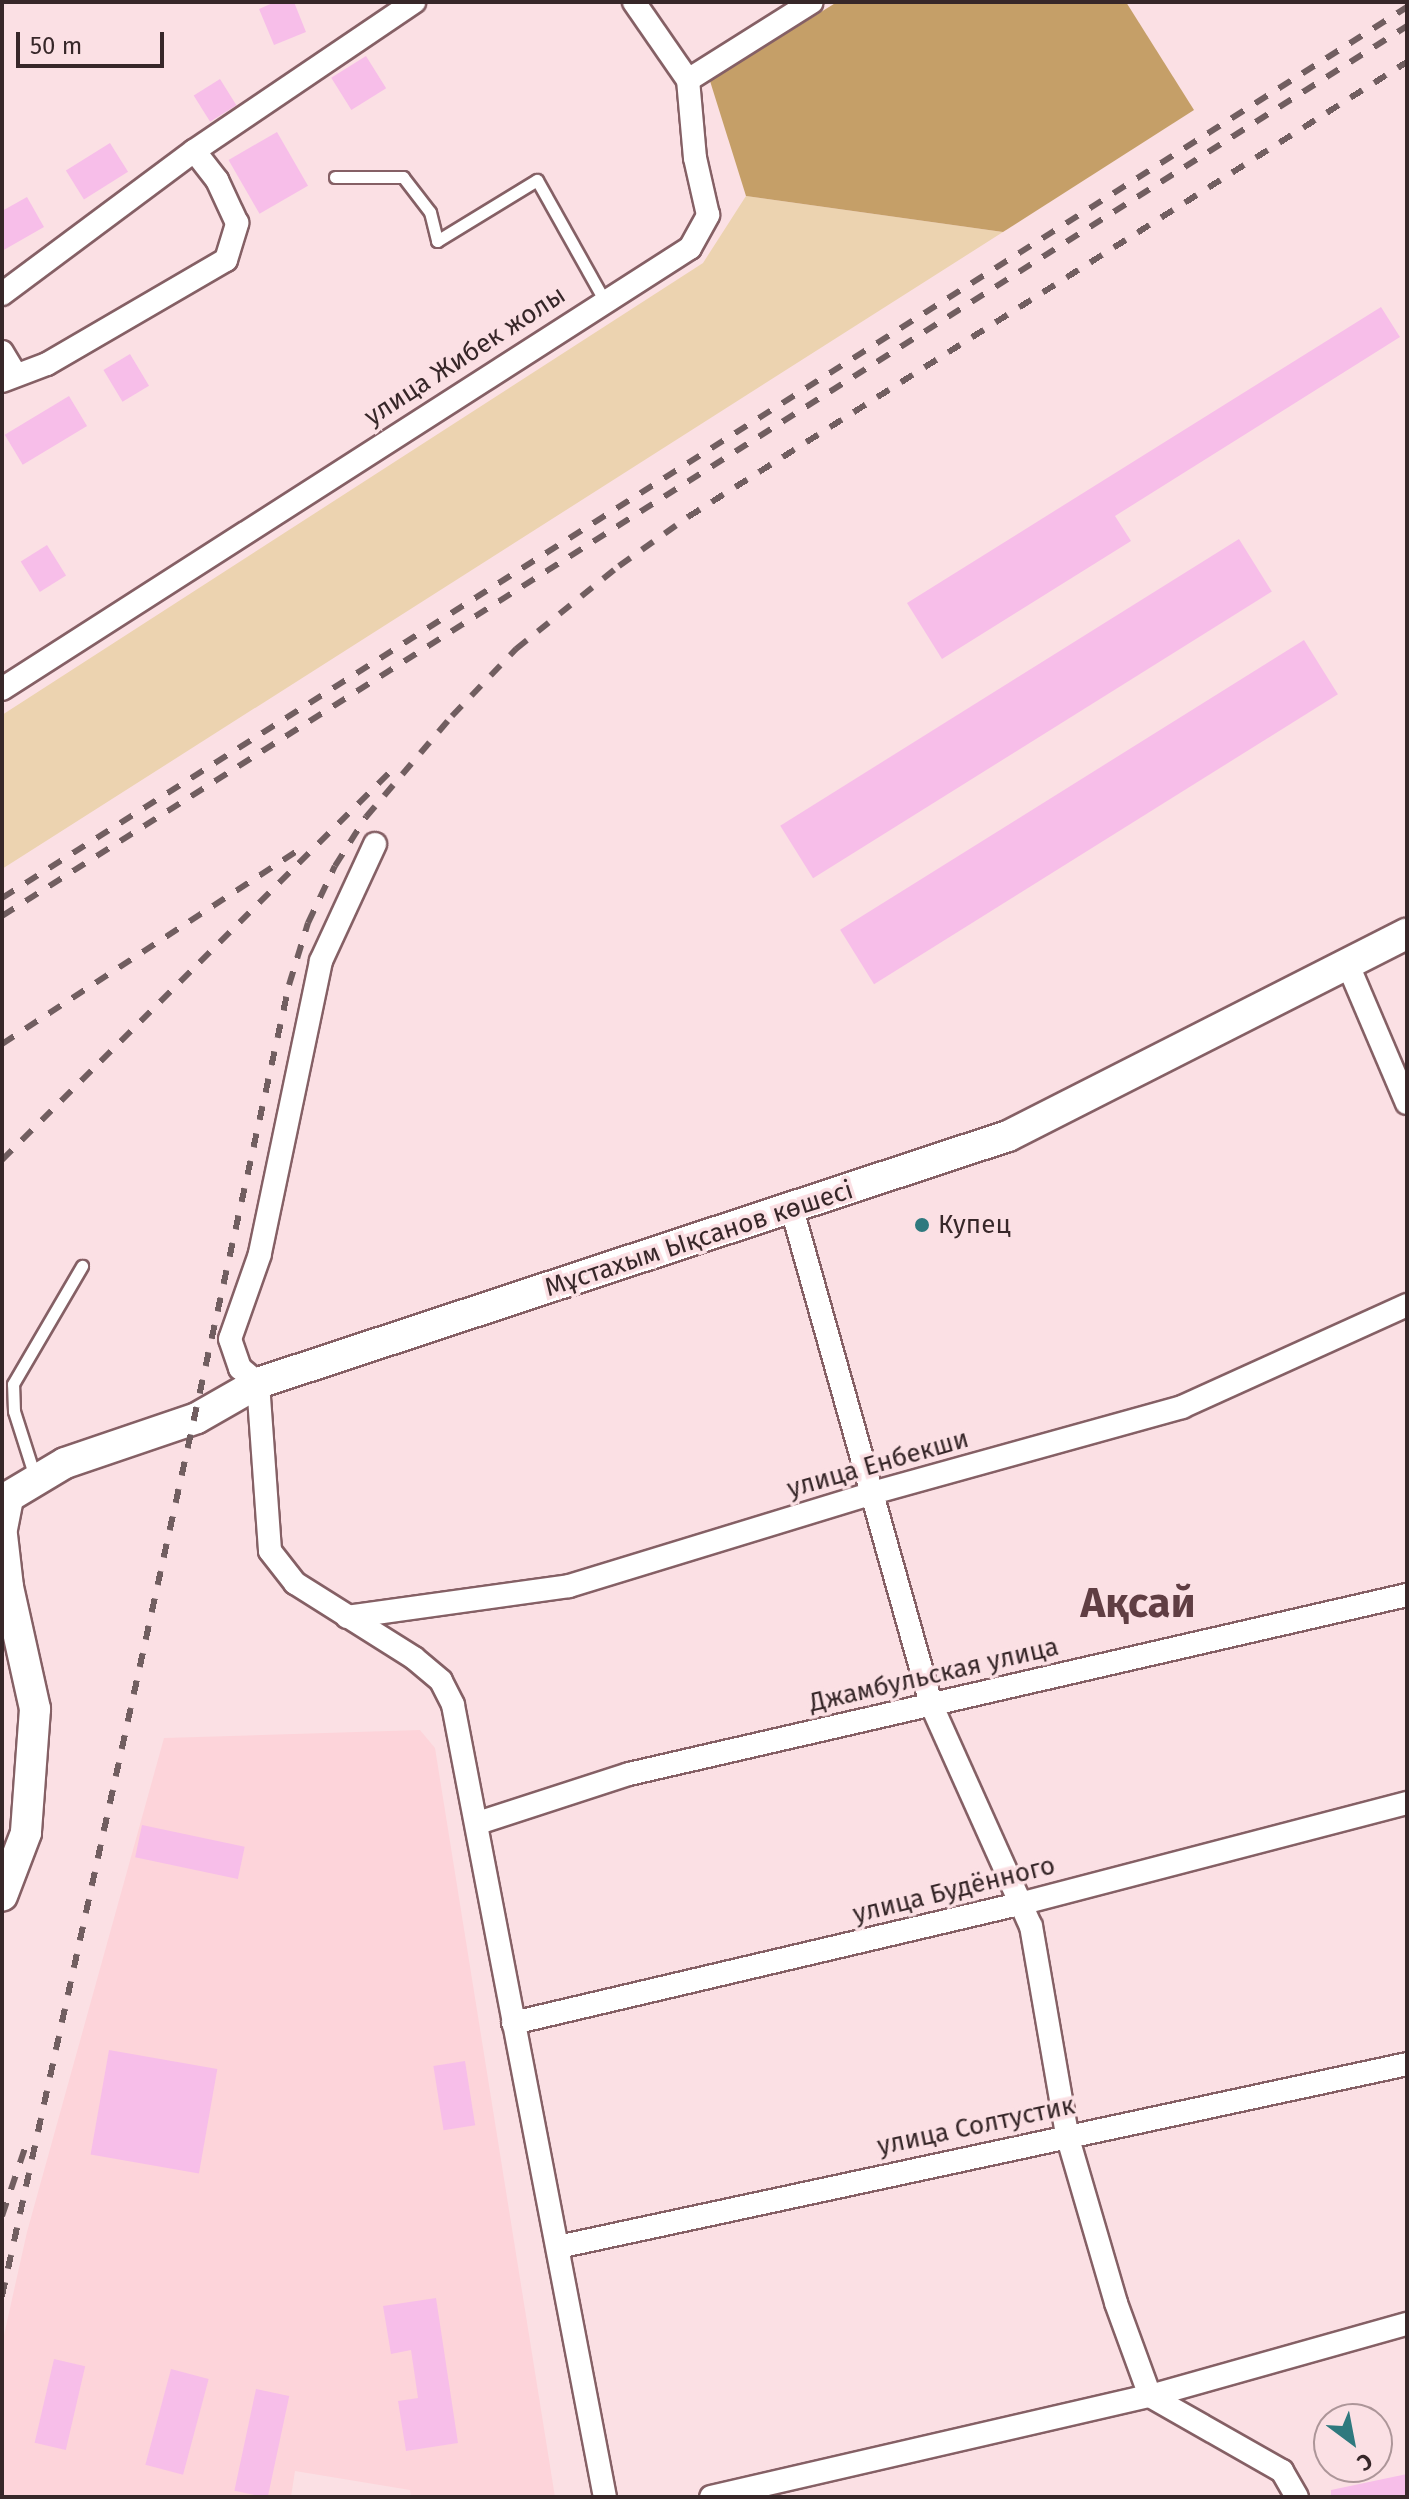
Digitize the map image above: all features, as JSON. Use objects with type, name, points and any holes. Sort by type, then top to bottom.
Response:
[{"type":"main road","name":"Мұстахым Ықсанов көшесі","points":[[2,1529],[5,1495],[35,1477],[197,1418],[258,1383],[1008,1136],[1407,934]]},
{"type":"main road","points":[[2,1535],[8,1587],[35,1709],[26,1833],[2,1896]]},
{"type":"street","points":[[2,294],[194,151],[414,2]]},
{"type":"street","points":[[634,2],[688,80],[812,2]]},
{"type":"street","name":"улица Жибек жолы","points":[[2,689],[604,300],[690,248],[703,232],[708,215],[695,158],[688,80]]},
{"type":"street","points":[[2,352],[9,378],[47,364],[226,260],[237,223],[217,180],[194,151]]},
{"type":"street","points":[[375,844],[321,961],[260,1254],[230,1339],[240,1368],[258,1383],[270,1551],[295,1583],[414,1658],[441,1681],[453,1705],[605,2497]]},
{"type":"street","points":[[1348,965],[1407,1103]]},
{"type":"street","points":[[792,1209],[869,1494],[931,1704],[1023,1903],[1067,2135],[1116,2303],[1150,2396],[1282,2471],[1297,2497]]},
{"type":"street","name":"улица Енбекши","points":[[347,1617],[453,1606],[569,1586],[869,1494],[1182,1407],[1407,1305]]},
{"type":"street","name":"Джамбульская улица","points":[[478,1823],[629,1774],[1407,1595]]},
{"type":"street","name":"улица Будённого","points":[[513,2023],[1023,1903],[1407,1803]]},
{"type":"street","name":"улица Солтустик","points":[[558,2247],[1407,2064]]},
{"type":"street","points":[[711,2497],[1150,2396],[1407,2324]]},
{"type":"lane","points":[[335,177],[403,177],[430,212],[437,241],[537,180],[604,300]]},
{"type":"lane","points":[[35,1477],[14,1411],[13,1384],[82,1266]]},
{"type":"shaded area","points":[[837,2],[1126,2],[1194,110],[1003,232],[746,196],[710,81]]},
{"type":"shaded area","points":[[746,196],[1003,232],[2,869],[2,715],[703,263]]},
{"type":"shaded area","points":[[420,1730],[435,1748],[555,2497],[411,2497],[410,2490],[295,2471],[291,2497],[2,2497],[2,2344],[27,2232],[164,1738]]},
{"type":"building","points":[[275,2],[294,2],[306,32],[274,45],[259,9]]},
{"type":"building","points":[[366,56],[386,88],[351,110],[331,78]]},
{"type":"building","points":[[220,79],[236,105],[210,122],[194,95]]},
{"type":"building","points":[[277,132],[308,186],[260,214],[229,160]]},
{"type":"building","points":[[110,143],[128,172],[84,199],[66,171]]},
{"type":"building","points":[[27,197],[44,227],[2,251],[2,211]]},
{"type":"building","points":[[1381,307],[1400,337],[1115,516],[1131,541],[942,659],[907,603]]},
{"type":"building","points":[[130,354],[149,386],[122,402],[103,370]]},
{"type":"building","points":[[69,396],[87,426],[23,465],[5,435]]},
{"type":"building","points":[[1239,539],[1272,592],[813,878],[780,826]]},
{"type":"building","points":[[47,545],[66,576],[40,592],[21,561]]},
{"type":"building","points":[[1304,640],[1338,694],[874,984],[840,930]]},
{"type":"building","points":[[142,1825],[245,1847],[238,1879],[135,1857]]},
{"type":"building","points":[[109,2050],[217,2069],[199,2173],[91,2154]]},
{"type":"building","points":[[465,2061],[475,2125],[444,2130],[433,2066]]},
{"type":"building","points":[[436,2298],[458,2443],[406,2451],[398,2401],[418,2398],[411,2350],[391,2354],[383,2306]]},
{"type":"building","points":[[54,2359],[85,2366],[66,2450],[35,2443]]},
{"type":"building","points":[[171,2369],[209,2379],[183,2475],[145,2465]]},
{"type":"building","points":[[256,2389],[289,2396],[268,2497],[234,2491]]},
{"type":"building","points":[[1407,2474],[1407,2497],[1331,2497],[1331,2490],[1364,2483],[1393,2483],[1393,2477]]},
{"type":"railway","points":[[2,898],[1407,7]]},
{"type":"railway","points":[[2,916],[1407,26]]},
{"type":"railway","points":[[2,2296],[289,985],[308,923],[335,866],[366,817],[452,716],[516,649],[619,566],[688,517],[1407,62]]},
{"type":"railway","points":[[2,1160],[393,769]]},
{"type":"railway","points":[[2,1044],[302,848]]},
{"type":"railway","points":[[2,2216],[25,2148]]},
{"type":"place","name":"Купец","points":[[922,1225]]},
{"type":"district","name":"Ақсай","points":[[1138,1603]]}]
